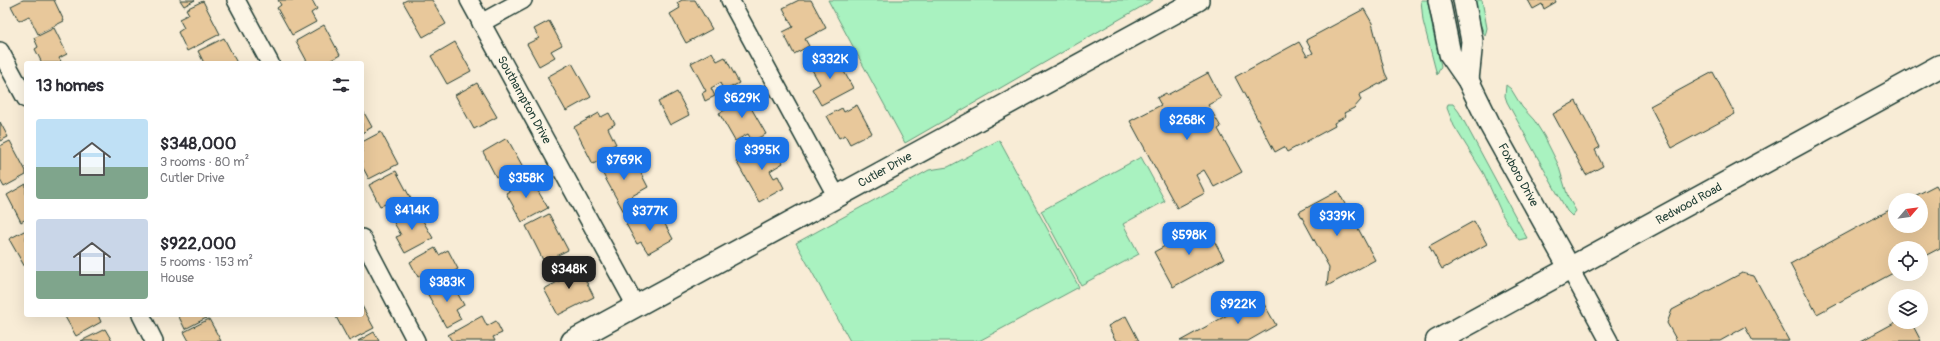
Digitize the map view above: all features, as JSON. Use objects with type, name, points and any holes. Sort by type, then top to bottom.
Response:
[{"type":"main road","name":"Redwood Road","points":[[1437,341],[1940,66]]},
{"type":"street","points":[[236,0],[269,61]]},
{"type":"street","name":"Southampton Drive","points":[[469,0],[636,306]]},
{"type":"street","points":[[481,23],[524,0]]},
{"type":"street","points":[[730,0],[837,197]]},
{"type":"street","name":"Cutler Drive","points":[[572,341],[1198,0]]},
{"type":"street","name":"Foxboro Drive","points":[[1439,0],[1450,54],[1468,80],[1490,125],[1570,269]]},
{"type":"street","points":[[1464,0],[1472,41],[1468,80]]},
{"type":"street","points":[[0,51],[24,96]]},
{"type":"street","points":[[364,242],[416,341]]},
{"type":"street","points":[[1570,269],[1608,341]]},
{"type":"street","points":[[142,317],[154,341]]},
{"type":"green space","points":[[828,0],[1153,0],[905,143]]},
{"type":"green space","points":[[1421,0],[1428,0],[1441,66],[1437,75],[1423,21]]},
{"type":"green space","points":[[1475,0],[1482,0],[1487,28],[1485,36],[1478,19]]},
{"type":"green space","points":[[1506,85],[1511,89],[1522,107],[1534,120],[1544,136],[1558,164],[1568,197],[1576,211],[1572,216],[1567,211],[1507,102],[1505,96]]},
{"type":"green space","points":[[1448,104],[1453,104],[1459,112],[1527,238],[1519,240],[1503,216],[1484,174],[1454,126],[1447,108]]},
{"type":"green space","points":[[999,140],[1079,287],[979,341],[850,341],[796,243],[929,170],[948,167]]},
{"type":"green space","points":[[1141,157],[1165,201],[1123,224],[1139,254],[1081,285],[1041,211]]},
{"type":"building","points":[[23,0],[54,0],[64,21],[38,34],[29,16],[19,21],[11,6]]},
{"type":"building","points":[[180,0],[195,0],[184,6]]},
{"type":"building","points":[[278,0],[312,0],[317,9],[311,13],[316,22],[292,35],[277,8],[281,5]]},
{"type":"building","points":[[407,0],[432,0],[446,24],[423,37],[403,2]]},
{"type":"building","points":[[682,0],[695,0],[712,29],[686,43],[670,14],[680,8],[677,3]]},
{"type":"building","points":[[799,0],[811,0],[826,28],[805,39],[809,46],[794,54],[783,32],[793,27],[783,8]]},
{"type":"building","points":[[1528,0],[1555,0],[1556,2],[1544,9],[1542,4],[1533,9]]},
{"type":"building","points":[[203,1],[220,34],[187,51],[178,32],[184,28],[179,19],[189,14],[186,9]]},
{"type":"building","points":[[1364,9],[1372,23],[1385,73],[1388,79],[1359,95],[1361,100],[1354,108],[1344,113],[1346,116],[1334,123],[1335,126],[1287,152],[1284,147],[1275,152],[1235,77],[1299,42],[1307,56],[1313,53],[1306,40]]},
{"type":"building","points":[[549,21],[562,45],[551,51],[555,57],[539,66],[527,44],[539,38],[534,29]]},
{"type":"building","points":[[324,25],[340,55],[330,61],[307,61],[296,41]]},
{"type":"building","points":[[54,28],[67,54],[59,58],[61,61],[41,61],[35,49],[38,47],[34,38]]},
{"type":"building","points":[[224,38],[236,61],[203,61],[198,51]]},
{"type":"building","points":[[455,42],[471,71],[447,84],[431,56]]},
{"type":"building","points":[[712,52],[717,61],[725,57],[739,83],[724,91],[720,83],[711,88],[715,96],[705,101],[702,93],[706,91],[691,63]]},
{"type":"building","points":[[835,55],[853,88],[821,105],[812,89],[820,84],[811,68]]},
{"type":"building","points":[[572,63],[591,97],[566,111],[547,77]]},
{"type":"building","points":[[1713,72],[1735,114],[1672,148],[1650,106]]},
{"type":"building","points":[[1208,73],[1221,98],[1208,105],[1221,127],[1218,129],[1242,172],[1214,187],[1204,170],[1196,175],[1205,193],[1177,208],[1130,121],[1161,105],[1157,98],[1166,93],[1167,95]]},
{"type":"building","points":[[477,83],[497,117],[474,129],[455,95]]},
{"type":"building","points":[[677,92],[689,115],[670,125],[658,102]]},
{"type":"building","points":[[742,92],[766,134],[752,141],[748,134],[735,141],[719,113],[731,107],[728,100]]},
{"type":"building","points":[[1576,101],[1600,147],[1595,150],[1603,166],[1586,175],[1553,114]]},
{"type":"building","points":[[857,105],[872,133],[850,144],[845,135],[839,138],[827,116],[842,108],[844,112]]},
{"type":"building","points":[[364,113],[372,127],[364,132]]},
{"type":"building","points":[[599,113],[601,117],[609,113],[615,124],[608,128],[616,144],[605,149],[609,156],[593,164],[574,127]]},
{"type":"building","points":[[0,122],[8,137],[0,141]]},
{"type":"building","points":[[381,132],[398,164],[369,179],[364,170],[364,141]]},
{"type":"building","points":[[507,138],[523,167],[507,175],[505,172],[496,177],[483,152]]},
{"type":"building","points":[[10,141],[24,167],[24,176],[4,187],[0,180],[0,146]]},
{"type":"building","points":[[771,142],[783,163],[770,171],[774,178],[778,176],[784,188],[759,202],[736,161]]},
{"type":"building","points":[[632,156],[648,187],[632,196],[636,205],[624,212],[599,167],[615,159],[618,164]]},
{"type":"building","points":[[396,171],[411,199],[390,211],[386,204],[380,206],[369,185]]},
{"type":"building","points":[[528,174],[548,208],[522,222],[506,193],[517,187],[514,182]]},
{"type":"building","points":[[24,185],[24,220],[21,222],[7,195]]},
{"type":"building","points":[[1936,185],[1940,192],[1940,248],[1928,254],[1928,241],[1888,241],[1888,276],[1817,314],[1790,264],[1888,211],[1888,233],[1928,233],[1928,193],[1921,193]]},
{"type":"building","points":[[1338,191],[1375,260],[1327,286],[1329,267],[1299,212]]},
{"type":"building","points":[[416,209],[433,238],[405,253],[396,237],[401,235],[393,221]]},
{"type":"building","points":[[659,213],[673,239],[648,253],[641,242],[637,244],[626,224],[643,216],[645,221]]},
{"type":"building","points":[[549,214],[568,250],[544,262],[526,226]]},
{"type":"building","points":[[1474,221],[1487,244],[1442,269],[1429,246]]},
{"type":"building","points":[[1205,224],[1224,259],[1173,287],[1154,252]]},
{"type":"building","points":[[24,231],[24,265],[9,239]]},
{"type":"building","points":[[435,248],[439,255],[448,250],[458,269],[428,286],[422,275],[418,277],[410,262]]},
{"type":"building","points":[[577,263],[594,297],[558,315],[544,289],[563,279],[559,272]]},
{"type":"building","points":[[1742,273],[1754,276],[1789,341],[1753,341],[1745,327],[1720,341],[1677,341],[1667,323],[1672,310]]},
{"type":"building","points":[[450,280],[464,305],[456,310],[461,319],[446,327],[427,293]]},
{"type":"building","points":[[1260,297],[1276,325],[1248,341],[1180,341]]},
{"type":"building","points":[[364,310],[374,328],[349,341],[336,317],[364,317]]},
{"type":"building","points":[[482,316],[487,326],[496,321],[502,333],[493,337],[495,341],[452,341],[448,335]]},
{"type":"building","points":[[1126,316],[1139,341],[1116,341],[1108,326]]},
{"type":"building","points":[[65,317],[99,317],[101,322],[76,336]]},
{"type":"building","points":[[179,317],[208,317],[185,329]]},
{"type":"building","points":[[209,319],[221,341],[189,341],[184,332]]},
{"type":"building","points":[[1888,326],[1888,329],[1915,329],[1921,341],[1861,341]]},
{"type":"building","points":[[105,329],[112,341],[81,341]]},
{"type":"building","points":[[374,332],[379,341],[358,341]]}]
